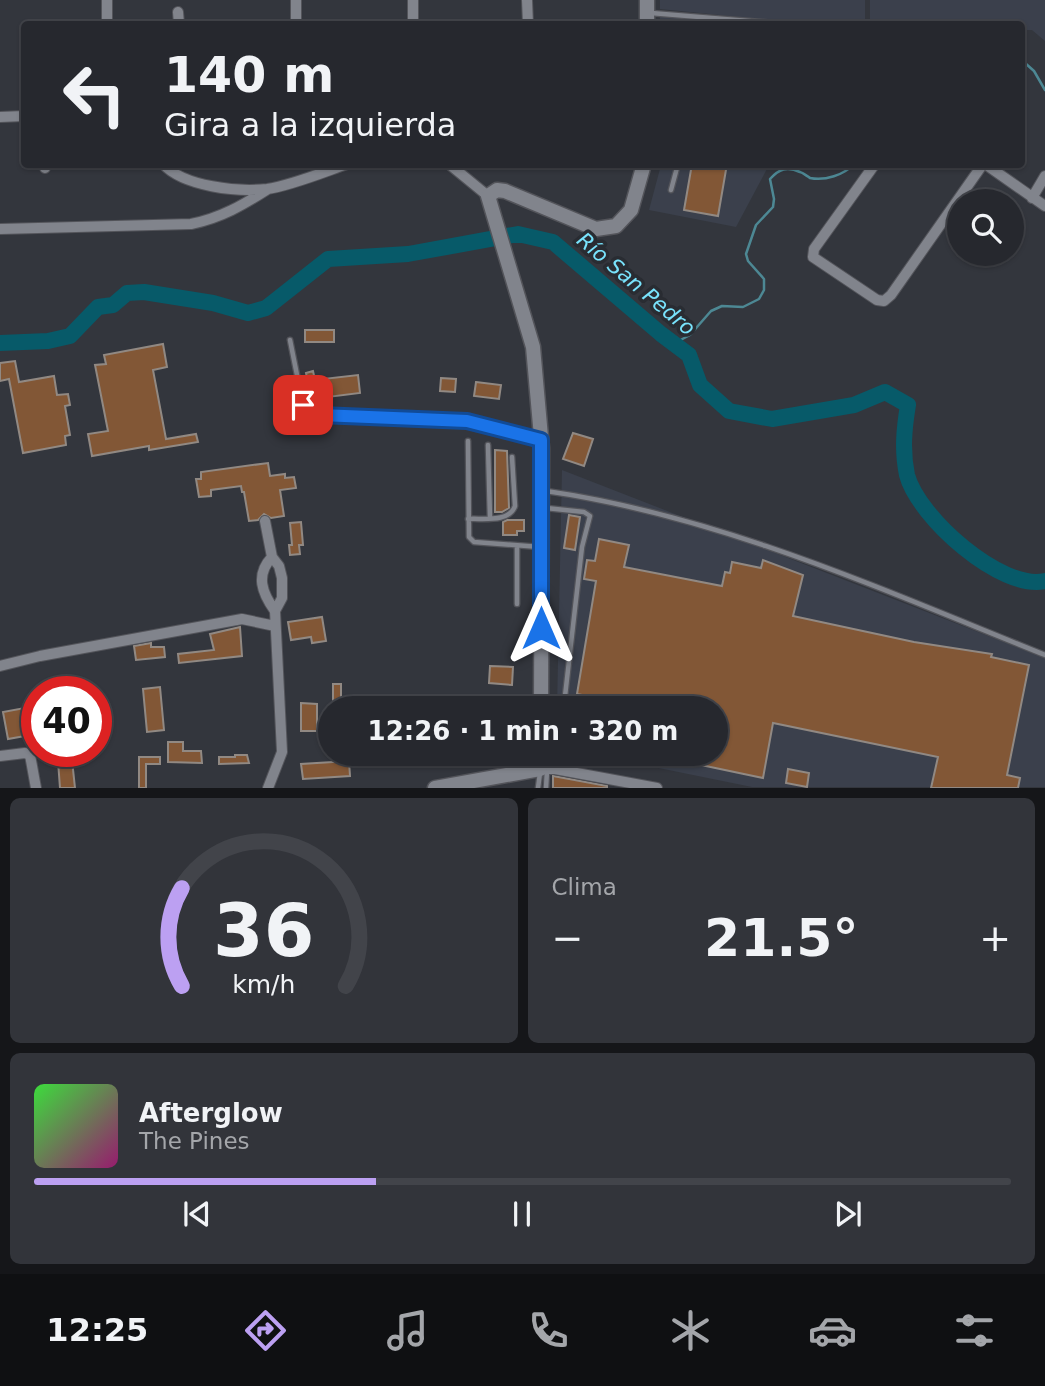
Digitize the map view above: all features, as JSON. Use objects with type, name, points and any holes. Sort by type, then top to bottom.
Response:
[{"type":"street","points":[[107,0],[107,21]]},
{"type":"street","points":[[296,0],[296,21]]},
{"type":"street","points":[[413,0],[413,21]]},
{"type":"street","points":[[527,0],[528,21]]},
{"type":"street","points":[[178,12],[179,21]]},
{"type":"street","points":[[0,117],[21,116]]},
{"type":"street","points":[[169,168],[200,184],[221,188],[268,189]]},
{"type":"street","points":[[0,229],[191,225],[214,220],[268,189],[334,168]]},
{"type":"street","points":[[453,168],[489,201],[533,347],[541,440],[541,696]]},
{"type":"street","points":[[489,201],[497,190],[505,191],[596,229],[616,226],[631,210],[644,168]]},
{"type":"street","points":[[872,168],[814,249],[813,257],[877,300],[884,301],[983,168]]},
{"type":"street","points":[[989,168],[1045,206]]},
{"type":"street","points":[[1032,198],[1045,176]]},
{"type":"street","points":[[265,521],[272,557],[279,566],[283,592],[275,611],[282,752],[268,788]]},
{"type":"street","points":[[272,557],[264,566],[262,577],[263,589],[275,611]]},
{"type":"street","points":[[0,666],[40,656],[242,619],[275,626]]},
{"type":"street","points":[[0,756],[25,753],[30,755],[33,758],[36,788]]},
{"type":"street","points":[[435,788],[533,766]]},
{"type":"street","points":[[549,766],[615,784],[657,788]]},
{"type":"lane","points":[[647,12],[752,21]]},
{"type":"lane","points":[[671,190],[677,168]]},
{"type":"lane","points":[[290,340],[303,405],[309,412],[320,415],[467,421],[541,440]]},
{"type":"lane","points":[[468,440],[469,537],[474,542],[541,547]]},
{"type":"lane","points":[[488,444],[490,518]]},
{"type":"lane","points":[[468,519],[507,517],[513,513],[515,506],[512,457]]},
{"type":"lane","points":[[541,490],[607,500],[802,558],[1045,655]]},
{"type":"lane","points":[[541,508],[584,512],[590,516],[582,547],[565,696]]},
{"type":"lane","points":[[517,546],[517,604]]},
{"type":"lane","points":[[538,788],[542,766]]},
{"type":"lane","points":[[542,766],[547,788]]},
{"type":"shaded area","points":[[660,0],[865,0],[865,21],[779,21],[660,9]]},
{"type":"shaded area","points":[[870,0],[1045,0],[1045,41],[1032,30],[1025,30],[1025,21],[870,21]]},
{"type":"shaded area","points":[[660,16],[712,21],[660,21]]},
{"type":"shaded area","points":[[660,168],[767,168],[736,227],[649,210]]},
{"type":"shaded area","points":[[562,470],[1045,658],[1045,787],[752,787],[649,766],[728,766],[728,696],[557,696]]},
{"type":"building","points":[[691,168],[726,168],[718,216],[684,210]]},
{"type":"building","points":[[305,330],[334,330],[334,342],[305,342]]},
{"type":"building","points":[[163,344],[167,367],[153,370],[166,439],[196,434],[198,442],[149,450],[149,446],[92,456],[88,434],[108,431],[95,365],[106,364],[104,355]]},
{"type":"building","points":[[15,361],[19,382],[54,376],[57,395],[68,394],[70,405],[65,406],[70,435],[65,436],[66,445],[23,453],[9,379],[0,381],[0,363]]},
{"type":"building","points":[[313,371],[315,380],[358,375],[360,393],[327,397],[328,404],[321,406],[318,395],[311,397],[306,373]]},
{"type":"building","points":[[441,378],[456,379],[455,392],[440,391]]},
{"type":"building","points":[[476,382],[501,385],[499,399],[474,396]]},
{"type":"building","points":[[573,433],[593,439],[584,466],[563,459]]},
{"type":"building","points":[[495,450],[507,451],[509,508],[502,512],[495,512]]},
{"type":"building","points":[[268,463],[270,476],[285,474],[285,478],[294,477],[296,488],[280,490],[284,516],[271,518],[264,514],[258,520],[249,521],[241,486],[211,490],[211,496],[199,497],[196,479],[201,479],[201,472]]},
{"type":"building","points":[[569,515],[580,517],[575,550],[564,548]]},
{"type":"building","points":[[524,520],[524,531],[517,531],[517,535],[503,535],[503,522]]},
{"type":"building","points":[[301,522],[303,545],[299,545],[300,554],[290,555],[290,523]]},
{"type":"building","points":[[599,539],[629,545],[624,567],[722,586],[725,572],[730,573],[732,562],[761,568],[763,560],[803,575],[793,616],[914,642],[992,654],[991,657],[1029,665],[1007,775],[1020,778],[1018,788],[931,788],[938,757],[773,723],[763,778],[706,766],[728,766],[728,696],[577,694],[596,581],[584,579],[587,560],[595,561]]},
{"type":"building","points":[[322,617],[326,641],[312,643],[311,637],[291,640],[288,622]]},
{"type":"building","points":[[240,627],[242,656],[179,663],[178,654],[214,650],[210,634]]},
{"type":"building","points":[[151,643],[151,647],[164,647],[165,657],[136,660],[134,646]]},
{"type":"building","points":[[490,666],[513,667],[512,685],[489,683]]},
{"type":"building","points":[[333,684],[341,684],[341,696],[333,696]]},
{"type":"building","points":[[160,687],[164,730],[147,732],[143,689]]},
{"type":"building","points":[[301,703],[317,704],[317,731],[301,731]]},
{"type":"building","points":[[21,709],[21,737],[8,739],[3,712]]},
{"type":"building","points":[[168,742],[183,742],[183,751],[201,751],[202,763],[168,762]]},
{"type":"building","points":[[247,755],[249,763],[219,764],[219,757]]},
{"type":"building","points":[[139,757],[160,757],[160,764],[146,764],[146,788],[139,788]]},
{"type":"building","points":[[301,764],[349,766],[350,776],[303,779]]},
{"type":"building","points":[[58,767],[73,767],[75,788],[60,788]]},
{"type":"building","points":[[788,769],[809,773],[807,787],[786,783]]},
{"type":"building","points":[[553,776],[607,786],[607,788],[553,788]]},
{"type":"waterway","points":[[1025,63],[1034,71],[1045,90]]},
{"type":"waterway","points":[[673,344],[690,335],[711,311],[722,306],[743,307],[759,299],[764,290],[764,279],[748,261],[746,254],[756,225],[773,207],[770,179],[787,169],[816,179],[840,174],[849,168]]},
{"type":"waterway","name":"Río San Pedro","points":[[0,343],[48,341],[70,336],[98,307],[113,305],[127,293],[144,292],[213,303],[248,313],[266,308],[328,259],[408,254],[518,234],[553,242],[689,355],[700,385],[729,411],[772,419],[854,405],[885,392],[908,405],[904,440],[907,475],[914,492],[927,511],[964,548],[985,563],[1006,575],[1027,581],[1045,581]]},
{"type":"route","points":[[303,405],[309,412],[320,415],[467,421],[541,440],[541,628]]}]
